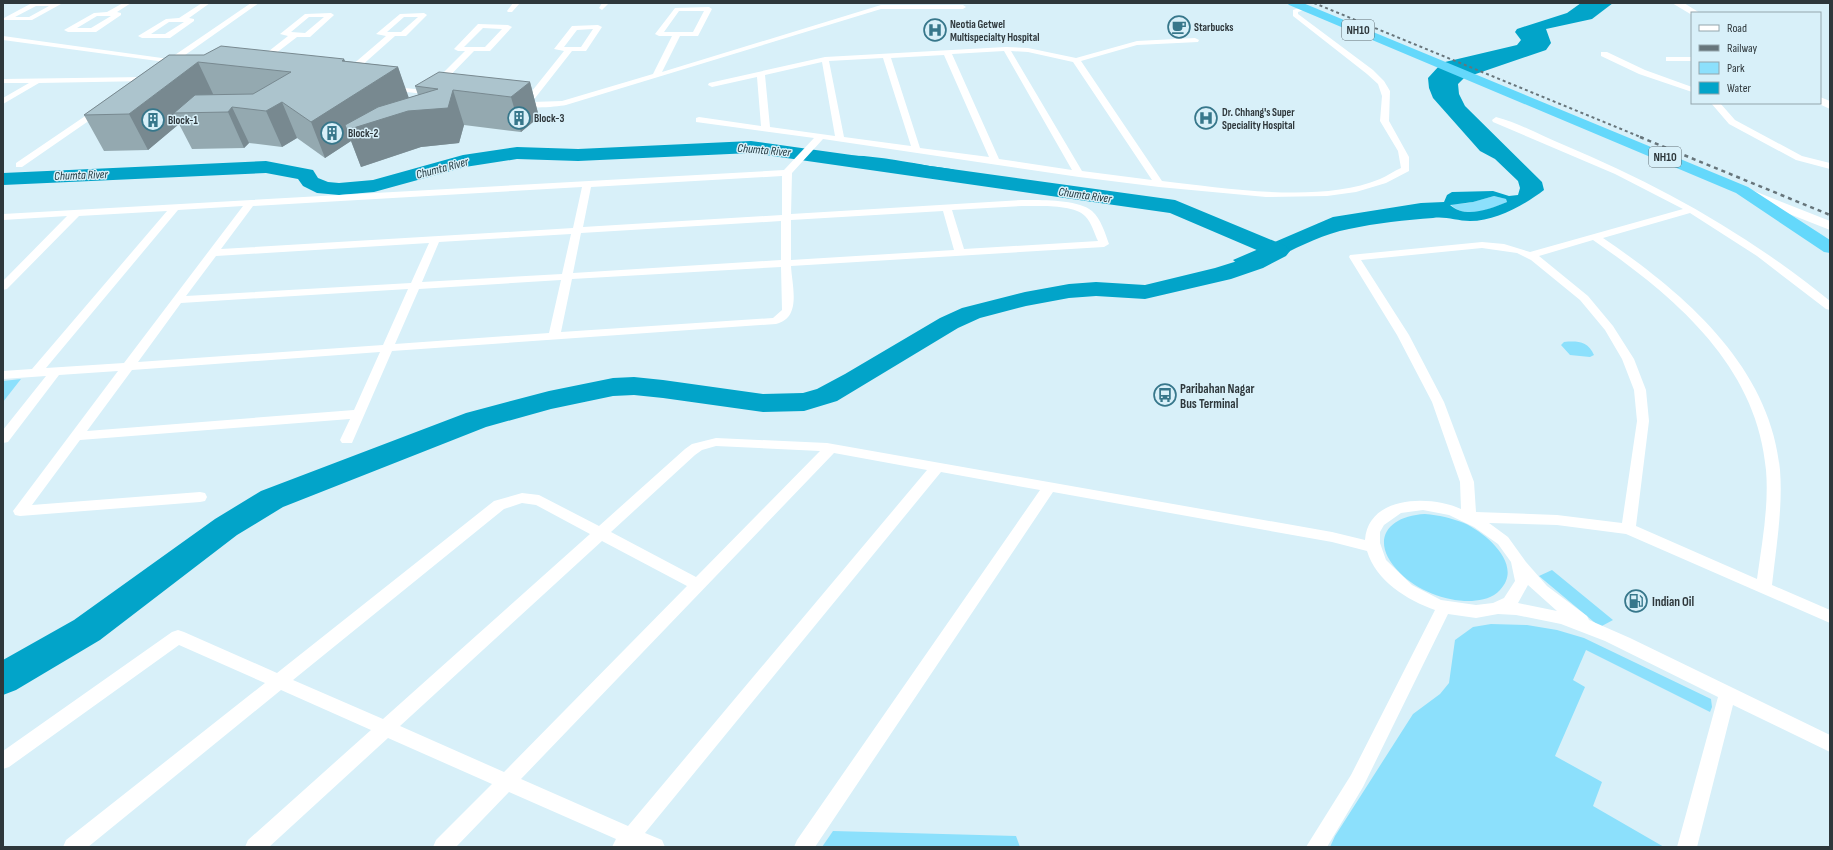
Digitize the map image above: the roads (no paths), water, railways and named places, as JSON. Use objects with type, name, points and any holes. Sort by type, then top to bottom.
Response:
[{"type":"highway","name":"NH10","points":[[1299,5],[1422,58],[1742,190],[1830,248]]},
{"type":"street","points":[[108,14],[120,14],[93,30],[68,30],[96,14],[108,14],[128,3]]},
{"type":"street","points":[[181,20],[192,20],[167,36],[142,36],[168,20],[181,20],[207,3]]},
{"type":"street","points":[[160,68],[256,3]]},
{"type":"street","points":[[510,11],[517,3]]},
{"type":"street","points":[[1677,3],[1693,12]]},
{"type":"street","points":[[35,4],[48,4],[58,4],[30,19],[6,19],[35,4]]},
{"type":"street","points":[[511,102],[526,104],[557,104],[656,76],[881,7],[965,4]]},
{"type":"street","points":[[699,120],[822,136],[1079,174],[1245,193],[1334,192],[1370,186],[1393,178],[1406,169],[1407,160],[1402,148],[1386,124],[1384,113],[1386,93],[1384,86],[1295,15],[1295,11],[1299,5]]},
{"type":"street","points":[[677,8],[709,9],[695,34],[677,34],[660,34],[677,8]]},
{"type":"street","points":[[253,66],[296,34],[307,34],[332,15],[308,15],[284,34],[296,34]]},
{"type":"street","points":[[339,82],[392,34],[403,34],[424,15],[402,15],[380,34],[392,34]]},
{"type":"street","points":[[429,92],[472,49],[487,49],[508,27],[481,26],[458,49],[472,49]]},
{"type":"street","points":[[598,27],[583,49],[571,48],[558,49],[575,28],[598,27]]},
{"type":"street","points":[[656,76],[677,34]]},
{"type":"street","points":[[3,38],[186,63]]},
{"type":"street","points":[[712,85],[825,59],[1006,49],[1028,50],[1076,60],[1137,43],[1195,40]]},
{"type":"street","points":[[526,104],[571,48]]},
{"type":"street","points":[[1006,49],[1079,174]]},
{"type":"street","points":[[947,52],[995,161]]},
{"type":"street","points":[[1604,54],[1642,72],[1691,90]]},
{"type":"street","points":[[886,55],[917,151]]},
{"type":"street","points":[[825,59],[840,139]]},
{"type":"street","points":[[1669,59],[1691,59]]},
{"type":"street","points":[[1076,60],[1159,184]]},
{"type":"street","points":[[761,73],[766,129]]},
{"type":"street","points":[[3,81],[36,82],[148,77],[133,87]]},
{"type":"street","points":[[3,102],[36,82]]},
{"type":"street","points":[[378,86],[444,94]]},
{"type":"street","points":[[1821,101],[1830,106]]},
{"type":"street","points":[[19,165],[108,104]]},
{"type":"street","points":[[1716,104],[1732,122],[1799,158],[1830,166]]},
{"type":"street","points":[[1496,120],[1634,179],[1690,210],[1773,263],[1830,307]]},
{"type":"street","points":[[3,217],[787,173],[822,136]]},
{"type":"street","points":[[3,375],[776,321],[784,316],[788,310],[786,263],[787,173]]},
{"type":"street","points":[[554,337],[587,184]]},
{"type":"street","points":[[1742,190],[1830,226]]},
{"type":"street","points":[[200,497],[20,510],[251,202]]},
{"type":"street","points":[[178,300],[1104,244],[1088,213],[1074,208],[1049,204],[1022,203],[948,209],[213,253]]},
{"type":"street","points":[[35,373],[175,207]]},
{"type":"street","points":[[948,209],[960,252]]},
{"type":"street","points":[[1530,255],[1690,210]]},
{"type":"street","points":[[3,287],[77,212]]},
{"type":"street","points":[[1595,237],[1643,271],[1689,311],[1724,351],[1749,389],[1765,429],[1773,471],[1764,588]]},
{"type":"street","points":[[347,440],[435,240]]},
{"type":"street","points":[[1470,517],[1467,482],[1438,402],[1403,336],[1354,257],[1489,245],[1512,248],[1530,255],[1568,284],[1597,313],[1620,344],[1635,374],[1640,390],[1643,421],[1628,529]]},
{"type":"street","points":[[3,439],[56,371]]},
{"type":"street","points":[[76,436],[358,414]]},
{"type":"street","points":[[255,847],[697,447],[705,444],[729,442],[831,448],[1332,537],[1373,547]]},
{"type":"street","points":[[443,847],[831,448]]},
{"type":"street","points":[[627,842],[937,467]]},
{"type":"street","points":[[804,847],[1049,487]]},
{"type":"street","points":[[73,847],[499,505],[522,498],[539,500],[697,585]]},
{"type":"street","points":[[1588,626],[1542,590],[1520,565],[1506,543],[1489,529],[1470,517],[1442,508],[1429,506],[1404,507],[1385,515],[1374,529],[1373,547],[1383,567],[1402,586],[1415,595],[1444,607],[1474,611],[1499,608],[1535,612],[1588,626],[1830,744]]},
{"type":"street","points":[[1470,517],[1557,520],[1628,529],[1830,616]]},
{"type":"street","points":[[1499,608],[1512,600],[1520,590],[1522,578],[1520,565]]},
{"type":"street","points":[[1316,847],[1357,781],[1444,607]]},
{"type":"street","points":[[3,761],[178,637],[507,781],[627,842],[655,847]]},
{"type":"street","points":[[1687,847],[1726,694]]},
{"type":"water","points":[[1581,3],[1613,3],[1592,19],[1546,29],[1551,43],[1546,50],[1464,78],[1458,84],[1459,94],[1465,106],[1542,182],[1544,190],[1519,206],[1490,218],[1470,221],[1438,218],[1391,222],[1335,232],[1309,242],[1246,271],[1233,260],[1333,217],[1421,203],[1444,202],[1447,195],[1452,192],[1493,191],[1509,196],[1518,195],[1520,188],[1518,181],[1495,159],[1480,151],[1433,98],[1429,88],[1428,78],[1445,62],[1517,45],[1521,40],[1515,32],[1517,29],[1567,13]],"holes":[[[1494,196],[1506,199],[1507,202],[1485,210],[1470,212],[1456,209],[1450,205],[1473,202]]]},
{"type":"waterway","name":"Chumta River","points":[[3,179],[266,167],[306,174],[310,182],[325,188],[339,189],[374,186],[463,161],[517,153],[578,155],[751,147],[1175,207],[1278,251],[1255,263],[1222,274],[1145,292],[1096,289],[1069,291],[1025,299],[971,313],[949,323],[855,380],[827,395],[804,402],[763,403],[663,389],[634,386],[613,387],[549,400],[476,420],[307,484],[272,499],[226,527],[87,630],[3,679]]},
{"type":"waterway","points":[[834,158],[858,158],[894,162],[950,171],[968,179]]},
{"type":"railway","points":[[1314,3],[1643,138]]},
{"type":"railway","points":[[1640,137],[1830,215]]},
{"type":"place","name":"Starbucks","points":[[1179,27]]},
{"type":"place","name":"Neotia Getwel Multispecialty Hospital","points":[[935,30]]},
{"type":"place","name":"Block-3","points":[[519,118]]},
{"type":"place","name":"Dr. Chhang's Super Speciality Hospital","points":[[1206,118]]},
{"type":"place","name":"Block-1","points":[[153,120]]},
{"type":"place","name":"Block-2","points":[[332,133]]},
{"type":"place","name":"Paribahan Nagar Bus Terminal","points":[[1165,395]]},
{"type":"place","name":"Indian Oil","points":[[1636,601]]}]
